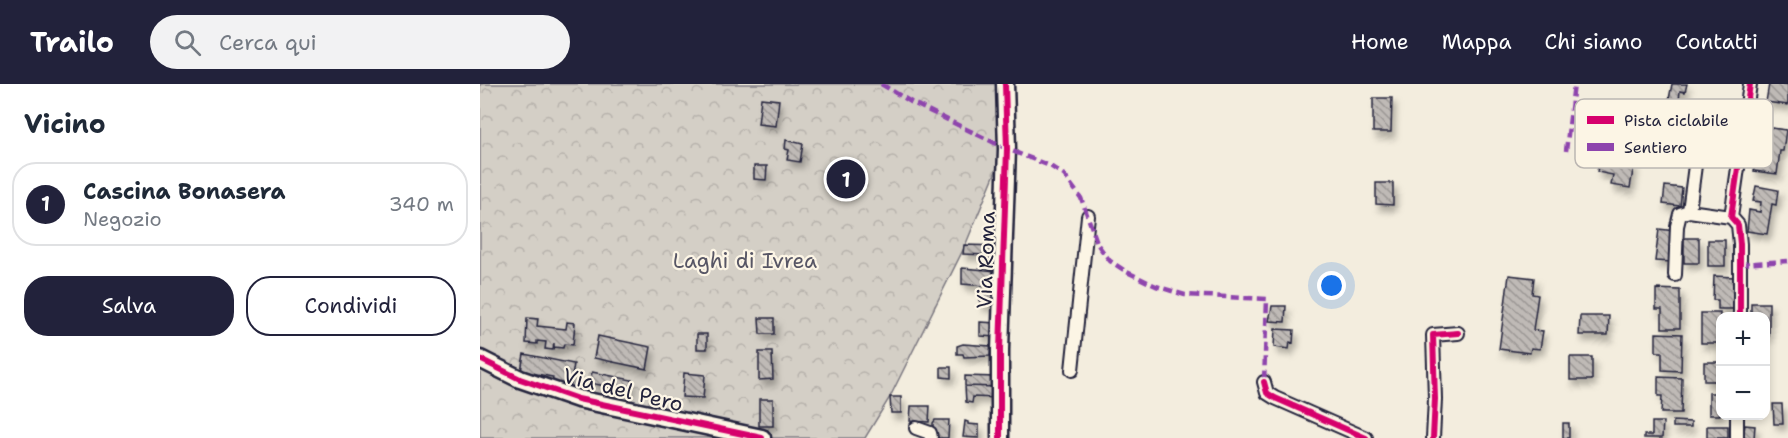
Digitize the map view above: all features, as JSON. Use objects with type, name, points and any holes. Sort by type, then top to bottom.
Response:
[{"type":"street","name":"Via Roma","points":[[1000,438],[1000,350],[1006,149],[1005,84]]},
{"type":"street","points":[[1748,99],[1750,84]]},
{"type":"street","points":[[1689,211],[1695,168]]},
{"type":"street","points":[[1731,218],[1738,168]]},
{"type":"street","points":[[1675,275],[1677,226],[1680,214],[1689,211],[1731,218],[1738,225],[1740,244],[1740,312]]},
{"type":"street","points":[[1072,370],[1088,216]]},
{"type":"street","points":[[1433,438],[1435,399],[1433,335],[1458,333]]},
{"type":"street","name":"Via del Pero","points":[[480,359],[520,379],[578,399],[762,438]]},
{"type":"street","points":[[1264,382],[1267,393],[1275,398],[1366,438]]},
{"type":"street","points":[[1737,420],[1737,438]]},
{"type":"street","points":[[916,428],[930,433],[931,438]]},
{"type":"green space","name":"Laghi di Ivrea","points":[[480,84],[1011,84],[1010,137],[965,246],[890,397],[865,438],[480,438]]},
{"type":"building","points":[[1672,84],[1687,84],[1685,92],[1680,91],[1679,99],[1669,99]]},
{"type":"building","points":[[1769,84],[1788,84],[1788,105],[1773,103],[1773,99],[1766,99]]},
{"type":"building","points":[[761,98],[779,100],[776,126],[758,124]]},
{"type":"building","points":[[1373,98],[1392,98],[1391,132],[1373,132]]},
{"type":"building","points":[[1773,128],[1786,130],[1777,174],[1754,171],[1754,168],[1773,168]]},
{"type":"building","points":[[786,140],[803,144],[800,162],[787,160],[789,150],[785,149]]},
{"type":"building","points":[[754,166],[767,166],[766,180],[754,179]]},
{"type":"building","points":[[837,166],[856,170],[853,186],[834,183]]},
{"type":"building","points":[[1598,168],[1633,168],[1630,188],[1611,185],[1613,175],[1597,172]]},
{"type":"building","points":[[1376,183],[1393,183],[1393,205],[1376,204]]},
{"type":"building","points":[[1665,186],[1682,188],[1680,206],[1663,204]]},
{"type":"building","points":[[1756,186],[1778,190],[1776,205],[1772,204],[1767,234],[1747,231],[1749,210],[1760,212],[1761,202],[1753,201]]},
{"type":"building","points":[[1659,229],[1675,231],[1672,262],[1655,261]]},
{"type":"building","points":[[1684,238],[1699,238],[1699,263],[1684,263]]},
{"type":"building","points":[[1708,240],[1725,240],[1725,266],[1708,266]]},
{"type":"building","points":[[964,245],[1000,246],[999,260],[984,258],[985,255],[963,254]]},
{"type":"building","points":[[962,268],[999,271],[997,287],[962,284]]},
{"type":"building","points":[[1509,275],[1534,278],[1532,294],[1538,295],[1533,330],[1543,331],[1540,349],[1531,348],[1530,353],[1499,349]]},
{"type":"building","points":[[1714,276],[1734,277],[1734,309],[1718,309],[1718,300],[1713,300]]},
{"type":"building","points":[[1656,289],[1680,290],[1680,328],[1662,328],[1662,309],[1656,309]]},
{"type":"building","points":[[980,290],[1000,291],[999,306],[980,305]]},
{"type":"building","points":[[1751,303],[1769,303],[1769,312],[1751,312]]},
{"type":"building","points":[[1272,306],[1286,306],[1285,322],[1269,321]]},
{"type":"building","points":[[1701,313],[1716,313],[1716,343],[1701,343]]},
{"type":"building","points":[[1580,316],[1609,316],[1608,335],[1579,335]]},
{"type":"building","points":[[527,318],[538,319],[537,326],[566,329],[567,322],[575,323],[573,345],[564,344],[563,348],[554,347],[554,343],[553,350],[545,349],[546,342],[526,343]]},
{"type":"building","points":[[759,318],[774,318],[774,334],[760,334]]},
{"type":"building","points":[[980,322],[998,323],[997,337],[980,336]]},
{"type":"building","points":[[1275,329],[1294,330],[1293,343],[1290,342],[1289,349],[1274,347]]},
{"type":"building","points":[[1656,333],[1682,334],[1681,371],[1662,370],[1662,352],[1656,352]]},
{"type":"building","points":[[697,334],[707,334],[707,349],[697,349]]},
{"type":"building","points":[[598,336],[651,347],[647,369],[594,358]]},
{"type":"building","points":[[963,344],[991,346],[990,356],[964,357],[963,354],[957,354],[957,346]]},
{"type":"building","points":[[759,352],[772,352],[773,379],[759,380]]},
{"type":"building","points":[[524,354],[574,364],[570,388],[552,384],[553,377],[521,371]]},
{"type":"building","points":[[1570,357],[1592,357],[1592,380],[1570,380]]},
{"type":"building","points":[[1704,362],[1716,362],[1716,381],[1704,381]]},
{"type":"building","points":[[941,367],[951,367],[951,378],[941,377]]},
{"type":"building","points":[[592,372],[632,380],[630,391],[590,383]]},
{"type":"building","points":[[684,373],[705,375],[703,398],[682,397]]},
{"type":"building","points":[[965,376],[996,377],[997,387],[965,386]]},
{"type":"building","points":[[1658,377],[1682,378],[1681,413],[1661,413],[1662,396],[1658,396]]},
{"type":"building","points":[[965,386],[997,387],[997,398],[973,397],[972,403],[966,402]]},
{"type":"building","points":[[1709,393],[1716,393],[1716,415],[1709,415]]},
{"type":"building","points":[[890,397],[901,397],[901,413],[891,413]]},
{"type":"building","points":[[759,399],[773,399],[773,426],[759,426]]},
{"type":"building","points":[[1773,404],[1782,404],[1783,424],[1774,424]]},
{"type":"building","points":[[911,406],[930,406],[929,422],[910,421]]},
{"type":"building","points":[[935,420],[949,420],[948,438],[933,438]]},
{"type":"building","points":[[965,421],[968,424],[979,425],[979,438],[963,437]]},
{"type":"building","points":[[1673,421],[1691,422],[1691,427],[1673,427]]},
{"type":"building","points":[[1652,422],[1663,422],[1662,438],[1644,438],[1644,435],[1652,435]]},
{"type":"building","points":[[1563,423],[1569,423],[1569,438],[1563,438]]},
{"type":"building","points":[[1745,425],[1755,426],[1754,438],[1743,438]]},
{"type":"building","points":[[1707,426],[1728,426],[1728,438],[1707,438]]},
{"type":"marked path","points":[[881,84],[911,102],[1007,149],[1050,166],[1064,175],[1081,198],[1098,245],[1110,261],[1127,272],[1156,286],[1185,295],[1267,299],[1264,382]]},
{"type":"marked path","points":[[1566,151],[1574,84]]},
{"type":"marked path","points":[[1740,264],[1788,261]]},
{"type":"cycle path","points":[[1000,438],[1000,350],[1007,149],[1005,84]]},
{"type":"cycle path","points":[[1748,99],[1750,84]]},
{"type":"cycle path","points":[[1738,168],[1731,217],[1738,225],[1740,244],[1740,312]]},
{"type":"cycle path","points":[[1433,438],[1435,399],[1433,335],[1458,333]]},
{"type":"cycle path","points":[[480,359],[520,379],[578,399],[762,438]]},
{"type":"cycle path","points":[[1264,382],[1267,393],[1275,398],[1366,438]]},
{"type":"place","name":"Cascina Bonasera","points":[[846,179]]}]
